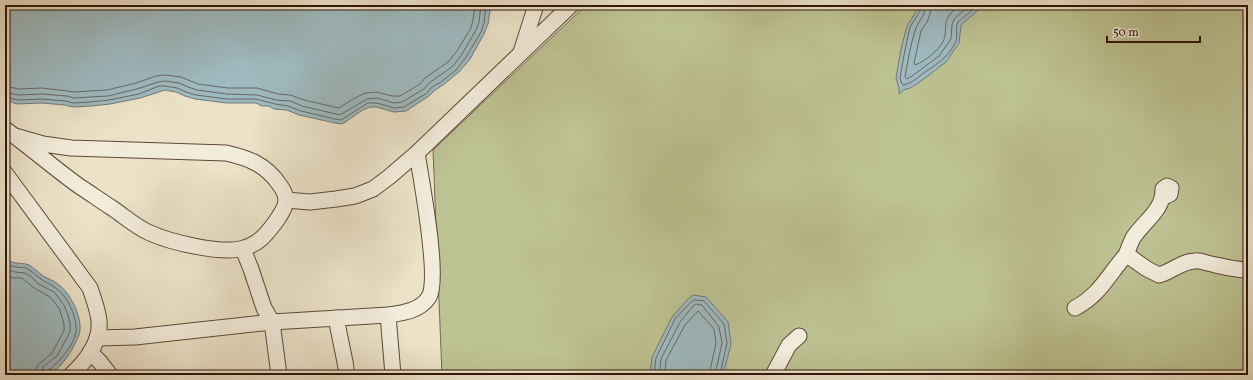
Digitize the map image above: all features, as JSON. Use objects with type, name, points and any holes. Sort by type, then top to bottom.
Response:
[{"type":"lane","points":[[520,54],[536,5]]},
{"type":"lane","points":[[286,200],[310,202],[336,199],[355,196],[373,189],[417,153],[571,5]]},
{"type":"lane","points":[[10,132],[43,144],[71,148],[226,153],[245,157],[262,166],[274,176],[282,188],[286,200],[281,213],[273,226],[259,242],[243,249],[222,250],[200,248],[175,242],[149,233],[78,185],[10,132]]},
{"type":"lane","points":[[97,338],[135,337],[272,322],[388,315],[407,313],[420,306],[428,297],[432,287],[432,267],[417,153]]},
{"type":"lane","points":[[5,173],[90,288],[97,308],[99,322],[97,338],[81,366],[71,375]]},
{"type":"lane","points":[[1075,308],[1089,299],[1113,273],[1118,264],[1126,255],[1134,238],[1164,197]]},
{"type":"lane","points":[[243,249],[252,269],[264,308],[272,322],[279,375]]},
{"type":"lane","points":[[1126,255],[1159,275],[1188,262],[1194,261],[1237,270],[1248,270]]},
{"type":"lane","points":[[388,315],[393,375]]},
{"type":"lane","points":[[336,318],[347,375]]},
{"type":"lane","points":[[773,375],[789,345],[799,336]]},
{"type":"lane","points":[[90,352],[110,375]]},
{"type":"green space","points":[[586,5],[1248,5],[1248,375],[442,375],[433,150]]},
{"type":"water","points":[[5,5],[491,5],[488,24],[470,59],[459,72],[443,85],[406,111],[394,112],[376,107],[370,107],[361,111],[342,124],[299,115],[287,110],[274,109],[269,106],[262,106],[256,103],[227,103],[195,99],[176,92],[165,90],[140,98],[91,106],[73,107],[42,103],[17,104],[6,100]]},
{"type":"water","points":[[916,5],[984,5],[962,24],[959,43],[946,62],[917,84],[903,90],[899,94],[896,78],[901,49],[907,26],[914,15]]},
{"type":"water","points":[[5,259],[14,263],[29,265],[64,289],[72,301],[78,315],[80,322],[79,335],[63,363],[49,374],[5,375]]},
{"type":"water","points":[[693,295],[706,297],[728,322],[731,344],[723,375],[650,375],[652,357],[672,317]]}]
